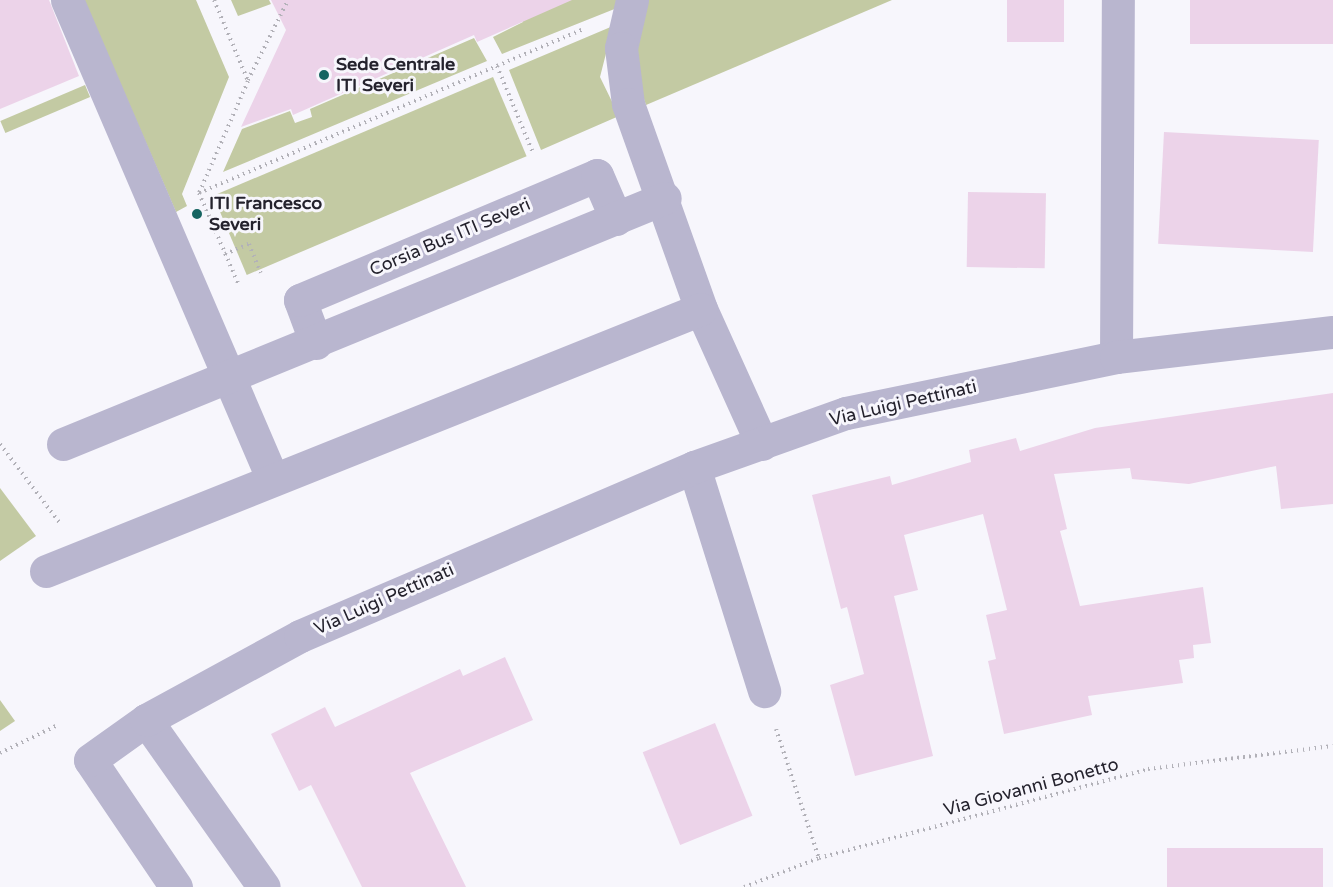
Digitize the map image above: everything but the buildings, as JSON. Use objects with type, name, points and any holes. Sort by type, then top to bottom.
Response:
[{"type":"street","points":[[67,0],[273,480]]},
{"type":"street","points":[[1116,357],[1118,0]]},
{"type":"street","points":[[631,8],[621,48],[628,104],[665,198],[701,309],[762,444]]},
{"type":"street","name":"Corsia Bus ITI Severi","points":[[316,343],[300,300],[597,174],[616,219]]},
{"type":"street","points":[[63,444],[229,379],[665,198]]},
{"type":"street","points":[[46,571],[701,309]]},
{"type":"street","name":"Via Luigi Pettinati","points":[[176,887],[90,760],[146,720],[300,636],[694,467],[846,413],[1116,357],[1333,332]]},
{"type":"street","points":[[694,467],[764,692]]},
{"type":"street","points":[[146,720],[264,887]]},
{"type":"path","points":[[214,0],[248,81]]},
{"type":"path","points":[[238,283],[199,193],[248,81],[288,0]]},
{"type":"path","points":[[199,193],[631,8]]},
{"type":"path","points":[[497,66],[533,153]]},
{"type":"path","points":[[225,254],[249,244],[261,273]]},
{"type":"path","points":[[0,444],[85,556]]},
{"type":"path","points":[[764,692],[819,858]]},
{"type":"path","points":[[0,753],[58,725]]},
{"type":"path","name":"Via Giovanni Bonetto","points":[[744,887],[819,858],[1148,770],[1333,746]]},
{"type":"green space","points":[[84,0],[196,0],[229,77],[182,194],[187,206],[176,212]]},
{"type":"green space","points":[[231,0],[269,0],[271,4],[238,16]]},
{"type":"green space","points":[[514,0],[618,0],[617,8],[502,54],[493,37],[523,22]]},
{"type":"green space","points":[[645,0],[892,0],[646,105],[633,68]]},
{"type":"green space","points":[[613,26],[600,77],[619,116],[541,150],[509,70]]},
{"type":"green space","points":[[474,38],[487,61],[223,172],[242,129],[290,111],[295,123],[312,117],[310,109]]},
{"type":"green space","points":[[493,77],[527,156],[247,275],[213,196]]},
{"type":"green space","points":[[85,85],[90,97],[5,133],[0,121]]},
{"type":"green space","points":[[0,488],[36,536],[0,561]]},
{"type":"green space","points":[[0,700],[15,721],[0,731]]},
{"type":"place","name":"Sede Centrale ITI Severi","points":[[324,75]]},
{"type":"place","name":"ITI Francesco Severi","points":[[197,214]]}]
